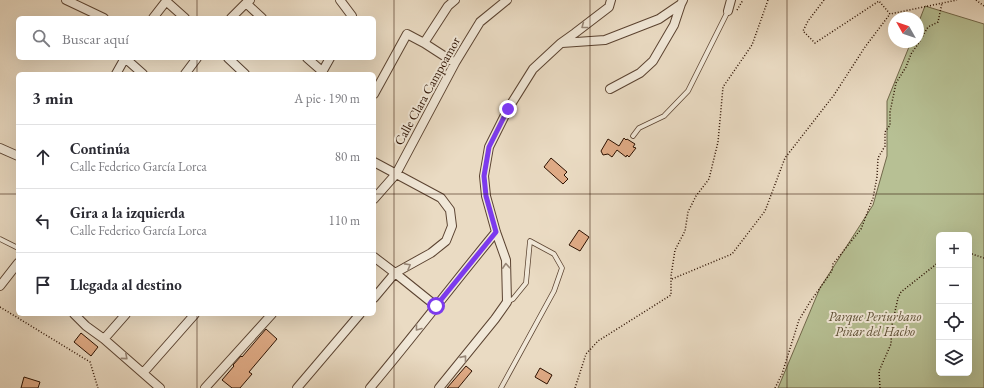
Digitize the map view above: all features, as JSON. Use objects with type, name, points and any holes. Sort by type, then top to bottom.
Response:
[{"type":"street","points":[[66,0],[100,16]]},
{"type":"street","points":[[155,16],[167,0],[183,16]]},
{"type":"street","points":[[340,0],[352,16]]},
{"type":"street","points":[[424,43],[448,6],[456,0]]},
{"type":"street","name":"Calle Clara Campoamor","points":[[376,197],[396,174],[455,63],[480,22],[507,0]]},
{"type":"street","points":[[439,388],[507,302],[506,260],[486,196],[484,176],[489,147],[508,109],[533,69],[561,43],[609,6],[611,0]]},
{"type":"street","points":[[728,11],[731,0]]},
{"type":"street","points":[[233,16],[248,2],[260,16]]},
{"type":"street","points":[[561,43],[605,40],[659,19],[682,2]]},
{"type":"street","points":[[610,89],[640,73],[653,61],[674,25],[682,2]]},
{"type":"street","points":[[376,90],[407,34],[455,63]]},
{"type":"street","points":[[117,72],[124,60]]},
{"type":"street","points":[[127,60],[141,72]]},
{"type":"street","points":[[186,72],[196,60]]},
{"type":"street","points":[[230,60],[243,72]]},
{"type":"street","points":[[309,60],[321,72]]},
{"type":"street","points":[[323,72],[329,60]]},
{"type":"street","points":[[0,148],[16,155]]},
{"type":"street","points":[[376,163],[441,198],[450,210],[452,226],[446,241],[431,253],[395,273],[376,296]]},
{"type":"street","points":[[370,388],[496,232]]},
{"type":"street","points":[[376,259],[436,306]]},
{"type":"street","points":[[0,286],[16,266]]},
{"type":"street","points":[[76,316],[160,388]]},
{"type":"street","points":[[104,339],[124,316]]},
{"type":"street","points":[[143,373],[194,316]]},
{"type":"street","points":[[205,388],[270,316]]},
{"type":"street","points":[[297,388],[358,316]]},
{"type":"lane","points":[[633,136],[639,128],[664,116],[688,91],[728,11]]},
{"type":"lane","points":[[0,239],[16,247]]},
{"type":"lane","points":[[501,388],[554,291],[562,268],[554,254],[530,241],[526,283],[513,299],[507,302]]},
{"type":"path","points":[[575,388],[586,354],[598,341],[671,295],[671,279],[675,250],[685,231],[688,212],[696,196],[709,179],[718,142],[723,87],[752,45],[768,0]]},
{"type":"path","points":[[824,0],[803,31],[815,43],[879,1],[888,12]]},
{"type":"path","points":[[899,12],[957,0]]},
{"type":"path","points":[[977,0],[984,6]]},
{"type":"path","points":[[775,388],[782,374],[799,320],[832,271],[833,264],[861,229],[873,198],[877,177],[878,158],[884,146],[885,132],[890,125],[890,112],[896,83],[911,54],[928,27],[938,22],[942,3]]},
{"type":"path","points":[[671,279],[732,254],[764,211],[785,158],[834,95],[888,17]]},
{"type":"path","points":[[972,254],[984,258]]},
{"type":"path","points":[[880,388],[879,371],[891,344],[892,325],[898,298],[901,292],[936,264]]},
{"type":"path","points":[[0,307],[90,362],[98,388]]},
{"type":"green space","name":"Parque Periurbano Pinar del Hacho","points":[[925,6],[984,24],[984,388],[778,388],[820,288],[873,205],[887,156],[887,101],[909,48],[924,48],[924,12],[923,12]]},
{"type":"building","points":[[624,138],[635,144],[633,147],[636,148],[629,157],[627,155],[626,157],[617,150],[612,157],[608,154],[603,155],[601,151],[608,139],[619,146]]},
{"type":"building","points":[[551,158],[567,172],[564,175],[568,179],[563,184],[544,167]]},
{"type":"building","points":[[579,230],[589,237],[580,251],[569,245]]},
{"type":"building","points":[[266,329],[277,339],[249,372],[252,374],[240,388],[232,388],[222,380],[234,366],[233,365],[241,356],[242,357]]},
{"type":"building","points":[[81,333],[98,347],[91,356],[74,342]]},
{"type":"building","points":[[466,366],[472,371],[458,388],[447,388]]},
{"type":"building","points":[[540,368],[552,375],[547,384],[535,377]]},
{"type":"building","points":[[24,377],[40,382],[38,388],[21,388]]},
{"type":"route","points":[[436,306],[496,232],[486,196],[484,176],[489,147],[508,109]]}]
